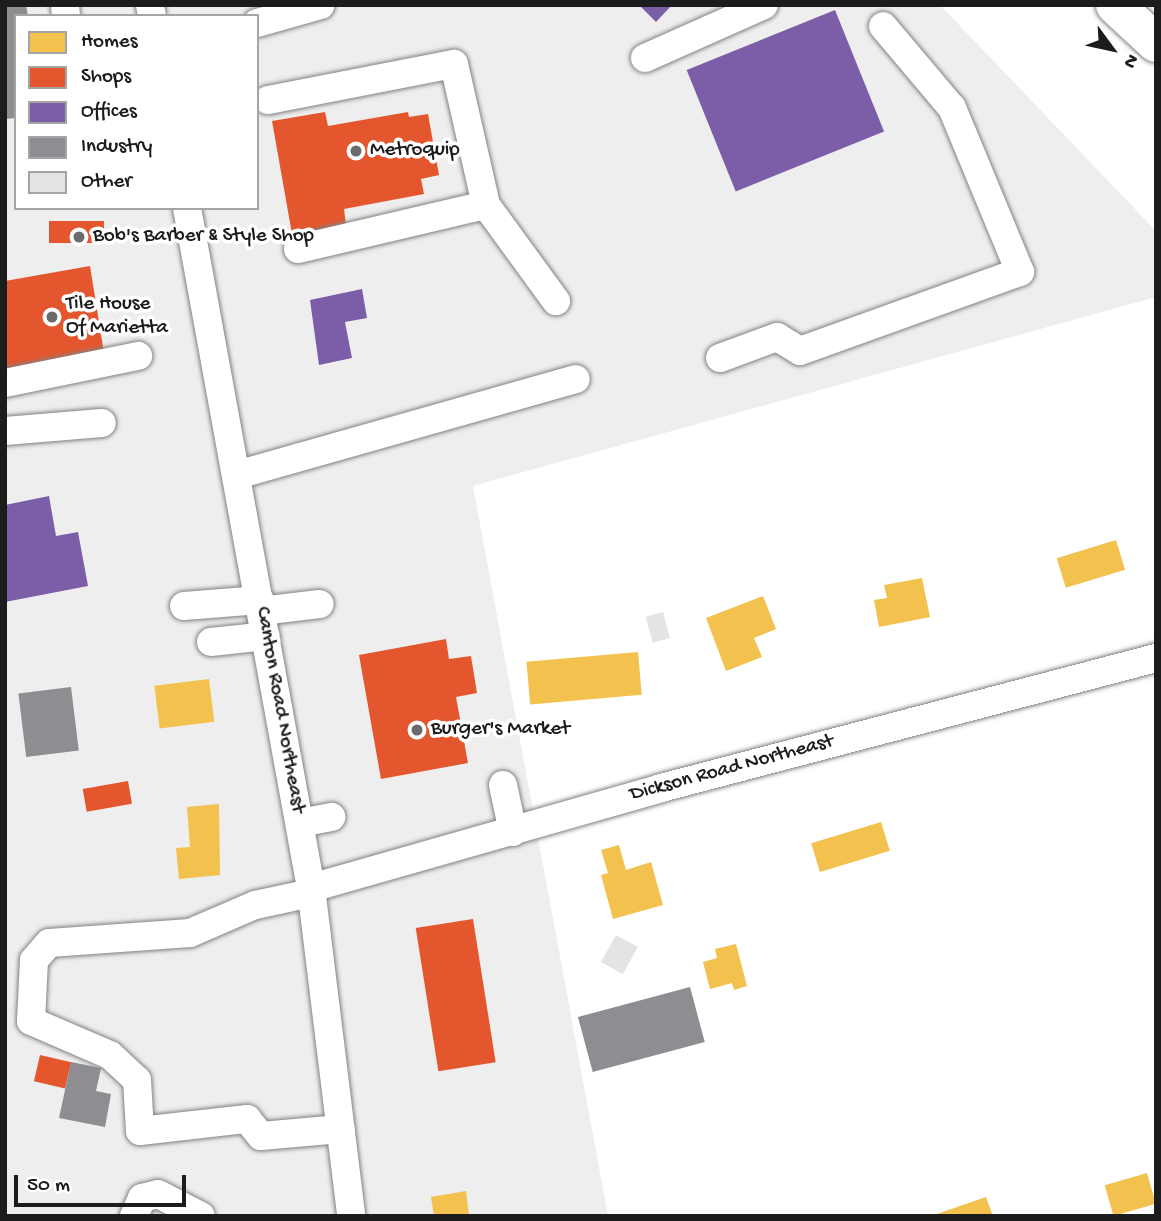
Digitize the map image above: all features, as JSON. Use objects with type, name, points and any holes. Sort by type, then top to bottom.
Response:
[{"type":"highway","points":[[1115,5],[1156,44]]},
{"type":"street","points":[[259,22],[321,5]]},
{"type":"street","points":[[645,58],[764,5]]},
{"type":"street","points":[[720,358],[777,337],[800,351],[1020,272],[952,108],[883,26]]},
{"type":"street","points":[[268,100],[454,64],[486,205],[556,301]]},
{"type":"street","points":[[298,249],[486,205]]},
{"type":"street","name":"Canton Road Northeast","points":[[187,210],[311,890],[341,1129],[346,1214]]},
{"type":"street","points":[[5,383],[138,356]]},
{"type":"street","points":[[237,475],[576,379]]},
{"type":"street","points":[[5,431],[102,423]]},
{"type":"street","points":[[211,642],[262,616],[320,604]]},
{"type":"street","points":[[184,606],[262,616]]},
{"type":"street","name":"Dickson Road Northeast","points":[[341,1129],[261,1136],[247,1119],[140,1131],[137,1080],[110,1055],[31,1021],[34,960],[48,943],[190,933],[255,905],[661,788],[1156,657]]},
{"type":"street","points":[[503,785],[513,832]]},
{"type":"street","points":[[300,823],[331,817]]},
{"type":"street","points":[[134,1216],[142,1198],[158,1194],[201,1216]]},
{"type":"shaded area","points":[[5,5],[940,5],[1156,231],[1156,297],[473,486],[608,1216],[5,1216]]},
{"type":"building: Homes","points":[[1116,540],[1125,570],[1066,588],[1057,558]]},
{"type":"building: Homes","points":[[922,578],[930,617],[879,627],[874,600],[887,598],[884,585]]},
{"type":"building: Homes","points":[[763,596],[776,629],[754,638],[762,657],[726,671],[706,618]]},
{"type":"building: Homes","points":[[638,652],[642,695],[530,705],[526,662]]},
{"type":"building: Homes","points":[[209,679],[214,722],[160,728],[154,686]]},
{"type":"building: Homes","points":[[219,804],[220,875],[179,879],[176,848],[190,847],[187,807]]},
{"type":"building: Homes","points":[[881,822],[890,851],[820,872],[811,843]]},
{"type":"building: Homes","points":[[619,845],[626,870],[651,862],[663,905],[613,919],[601,875],[608,873],[601,850]]},
{"type":"building: Homes","points":[[736,944],[747,986],[734,990],[732,983],[710,989],[703,962],[717,958],[715,949]]},
{"type":"building: Homes","points":[[1147,1173],[1156,1204],[1114,1216],[1105,1185]]},
{"type":"building: Homes","points":[[466,1191],[469,1216],[434,1216],[431,1197]]},
{"type":"building: Homes","points":[[986,1197],[993,1216],[934,1216],[934,1215]]},
{"type":"building: Shops","name":"Metroquip","points":[[325,112],[328,126],[408,112],[409,117],[428,114],[439,175],[421,179],[424,194],[344,209],[346,225],[292,234],[272,121]]},
{"type":"building: Shops","name":"Bob's Barber & Style Shop","points":[[49,221],[104,221],[104,243],[49,243]]},
{"type":"building: Shops","name":"Tile House Of Marietta","points":[[90,266],[104,353],[5,369],[5,281]]},
{"type":"building: Shops","name":"Burger's Market","points":[[446,639],[449,659],[471,656],[477,693],[456,697],[468,763],[381,779],[359,655]]},
{"type":"building: Shops","points":[[128,781],[132,804],[87,812],[83,789]]},
{"type":"building: Shops","points":[[473,919],[496,1062],[438,1071],[416,928]]},
{"type":"building: Shops","points":[[40,1055],[71,1062],[65,1089],[34,1081]]},
{"type":"building: Offices","points":[[639,5],[672,5],[656,22]]},
{"type":"building: Offices","points":[[835,10],[884,131],[736,191],[687,70]]},
{"type":"building: Offices","points":[[362,289],[367,318],[345,322],[352,358],[319,365],[310,300]]},
{"type":"building: Offices","points":[[49,496],[56,536],[78,532],[88,586],[5,602],[5,505]]},
{"type":"building: Industry","points":[[5,5],[26,5],[28,14],[14,14],[14,118],[5,119]]},
{"type":"building: Industry","points":[[71,687],[79,751],[26,757],[18,693]]},
{"type":"building: Industry","points":[[690,987],[705,1042],[593,1072],[578,1017]]},
{"type":"building: Industry","points":[[71,1062],[101,1068],[96,1091],[111,1094],[105,1127],[59,1118]]},
{"type":"building: Other","points":[[663,612],[670,638],[653,643],[646,617]]},
{"type":"building: Other","points":[[616,935],[638,947],[623,974],[601,962]]},
{"type":"place","name":"Metroquip","points":[[356,151]]},
{"type":"place","name":"Bob's Barber & Style Shop","points":[[79,237]]},
{"type":"place","name":"Tile House Of Marietta","points":[[52,317]]},
{"type":"place","name":"Burger's Market","points":[[417,730]]}]
